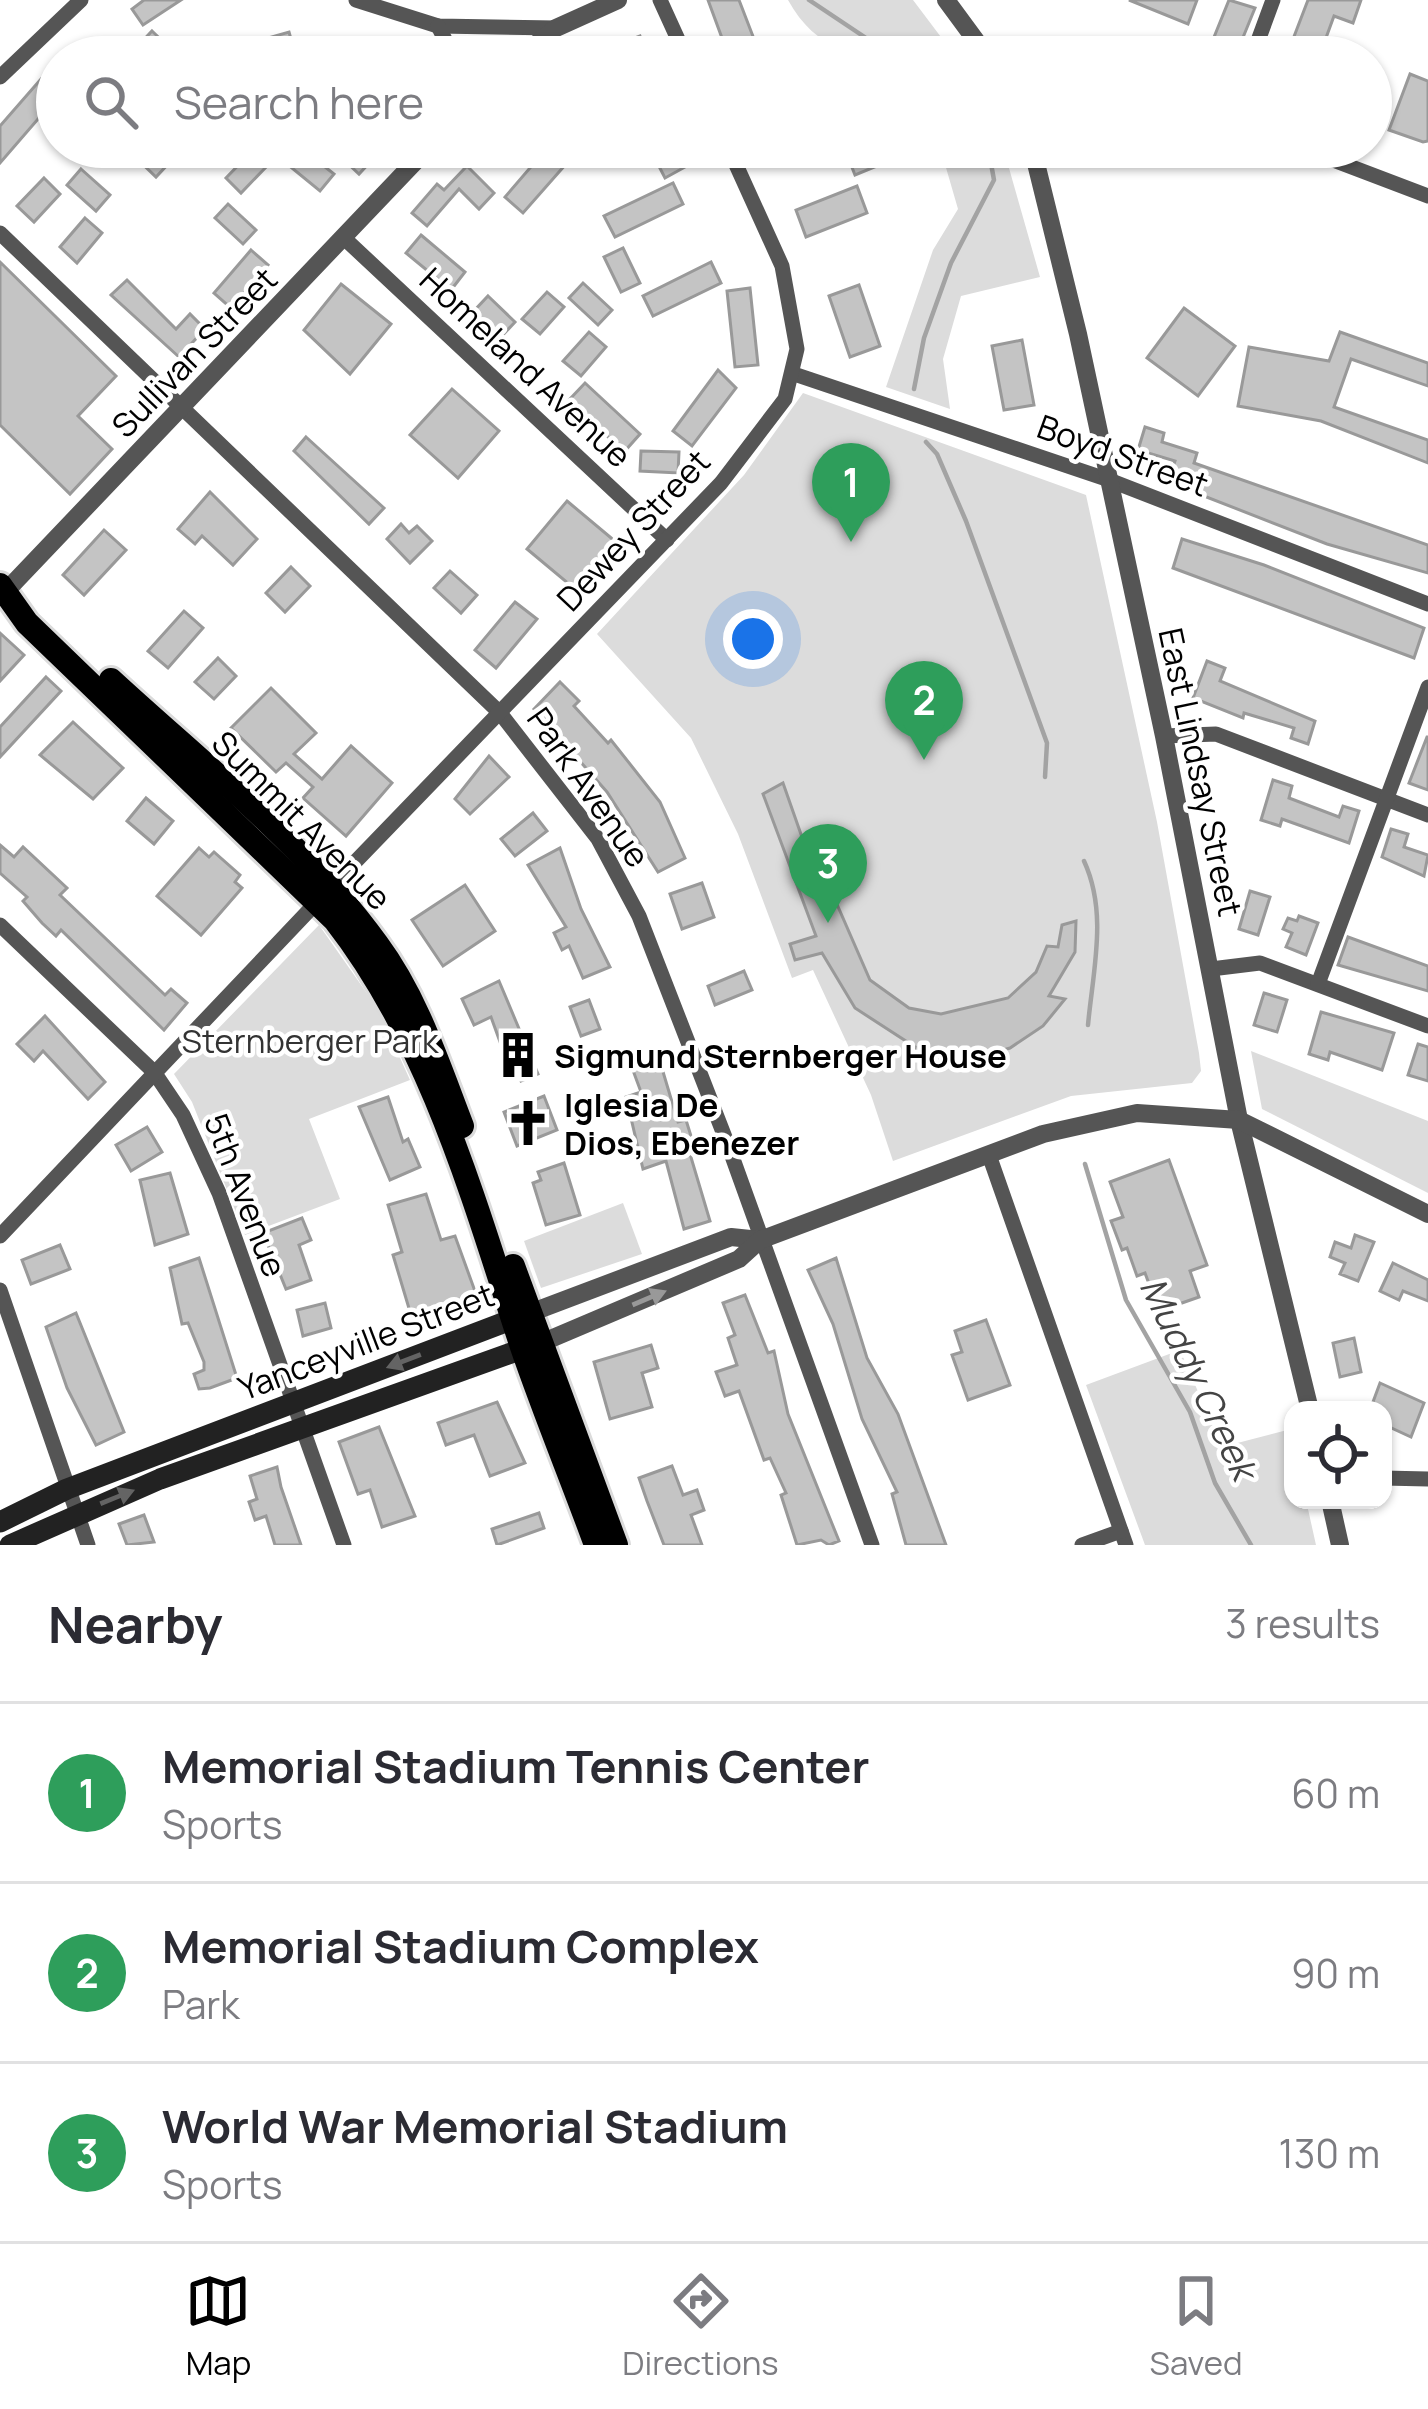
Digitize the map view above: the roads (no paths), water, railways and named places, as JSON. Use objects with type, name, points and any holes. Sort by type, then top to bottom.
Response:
[{"type":"main road","name":"Summit Avenue","points":[[6,594],[34,609],[63,634],[377,944],[417,1011],[596,1545]]},
{"type":"main road","name":"Yanceyville Street","points":[[0,1522],[68,1489],[522,1316]]},
{"type":"main road","name":"Summit Avenue","points":[[532,1346],[616,1545]]},
{"type":"main road","name":"Yanceyville Street","points":[[10,1545],[76,1514],[532,1346]]},
{"type":"street","points":[[43,36],[81,0]]},
{"type":"street","points":[[356,0],[438,26],[556,28]]},
{"type":"street","points":[[546,36],[618,0]]},
{"type":"street","points":[[660,0],[676,36]]},
{"type":"street","points":[[946,0],[973,36]]},
{"type":"street","points":[[1260,36],[1273,0]]},
{"type":"street","points":[[438,26],[443,36]]},
{"type":"street","points":[[0,77],[36,43]]},
{"type":"street","name":"Sullivan Street","points":[[6,594],[409,168]]},
{"type":"street","name":"Dewey Street","points":[[0,1236],[667,540],[773,419],[794,374],[795,326],[782,266],[738,168]]},
{"type":"street","name":"East Lindsay Street","points":[[1037,168],[1164,736],[1239,1120],[1308,1401]]},
{"type":"street","points":[[1354,168],[1428,196]]},
{"type":"street","name":"Park Avenue","points":[[0,233],[500,713],[598,839],[632,902],[872,1545]]},
{"type":"street","name":"Homeland Avenue","points":[[344,238],[667,540]]},
{"type":"street","name":"Boyd Street","points":[[794,374],[1108,480],[1428,604]]},
{"type":"street","points":[[1318,984],[1428,687]]},
{"type":"street","points":[[1164,736],[1216,734],[1428,815]]},
{"type":"street","name":"5th Avenue","points":[[0,926],[154,1072],[188,1124],[219,1193],[344,1545]]},
{"type":"street","points":[[1211,969],[1260,963],[1428,1026]]},
{"type":"street","name":"Yanceyville Street","points":[[532,1346],[740,1259],[760,1240],[1104,1116],[1166,1113],[1239,1120]]},
{"type":"street","points":[[1239,1120],[1428,1214]]},
{"type":"street","points":[[989,1155],[1124,1538],[1082,1545]]},
{"type":"street","name":"Yanceyville Street","points":[[522,1316],[731,1237],[760,1240]]},
{"type":"street","points":[[0,1290],[88,1545]]},
{"type":"street","points":[[1392,1478],[1428,1479]]},
{"type":"street","points":[[1332,1509],[1340,1545]]},
{"type":"waterway","name":"Muddy Creek","points":[[809,0],[863,36]]},
{"type":"waterway","name":"Muddy Creek","points":[[914,389],[924,338],[951,263],[994,180],[992,168]]},
{"type":"waterway","name":"Muddy Creek","points":[[926,442],[937,454],[966,521],[1047,743],[1045,777]]},
{"type":"waterway","name":"Muddy Creek","points":[[1084,861],[1097,921],[1088,1025]]},
{"type":"waterway","name":"Muddy Creek","points":[[1085,1164],[1126,1300],[1190,1412],[1215,1483],[1251,1545]]},
{"type":"place","name":"Memorial Stadium Tennis Center","points":[[851,542]]},
{"type":"place","name":"Memorial Stadium Complex","points":[[924,760]]},
{"type":"place","name":"World War Memorial Stadium","points":[[828,923]]},
{"type":"place","name":"Sigmund Sternberger House","points":[[518,1055]]},
{"type":"place","name":"Iglesia De Dios, Ebenezer","points":[[528,1123]]},
{"type":"park label","name":"Sternberger Park","points":[[310,1040]]}]
